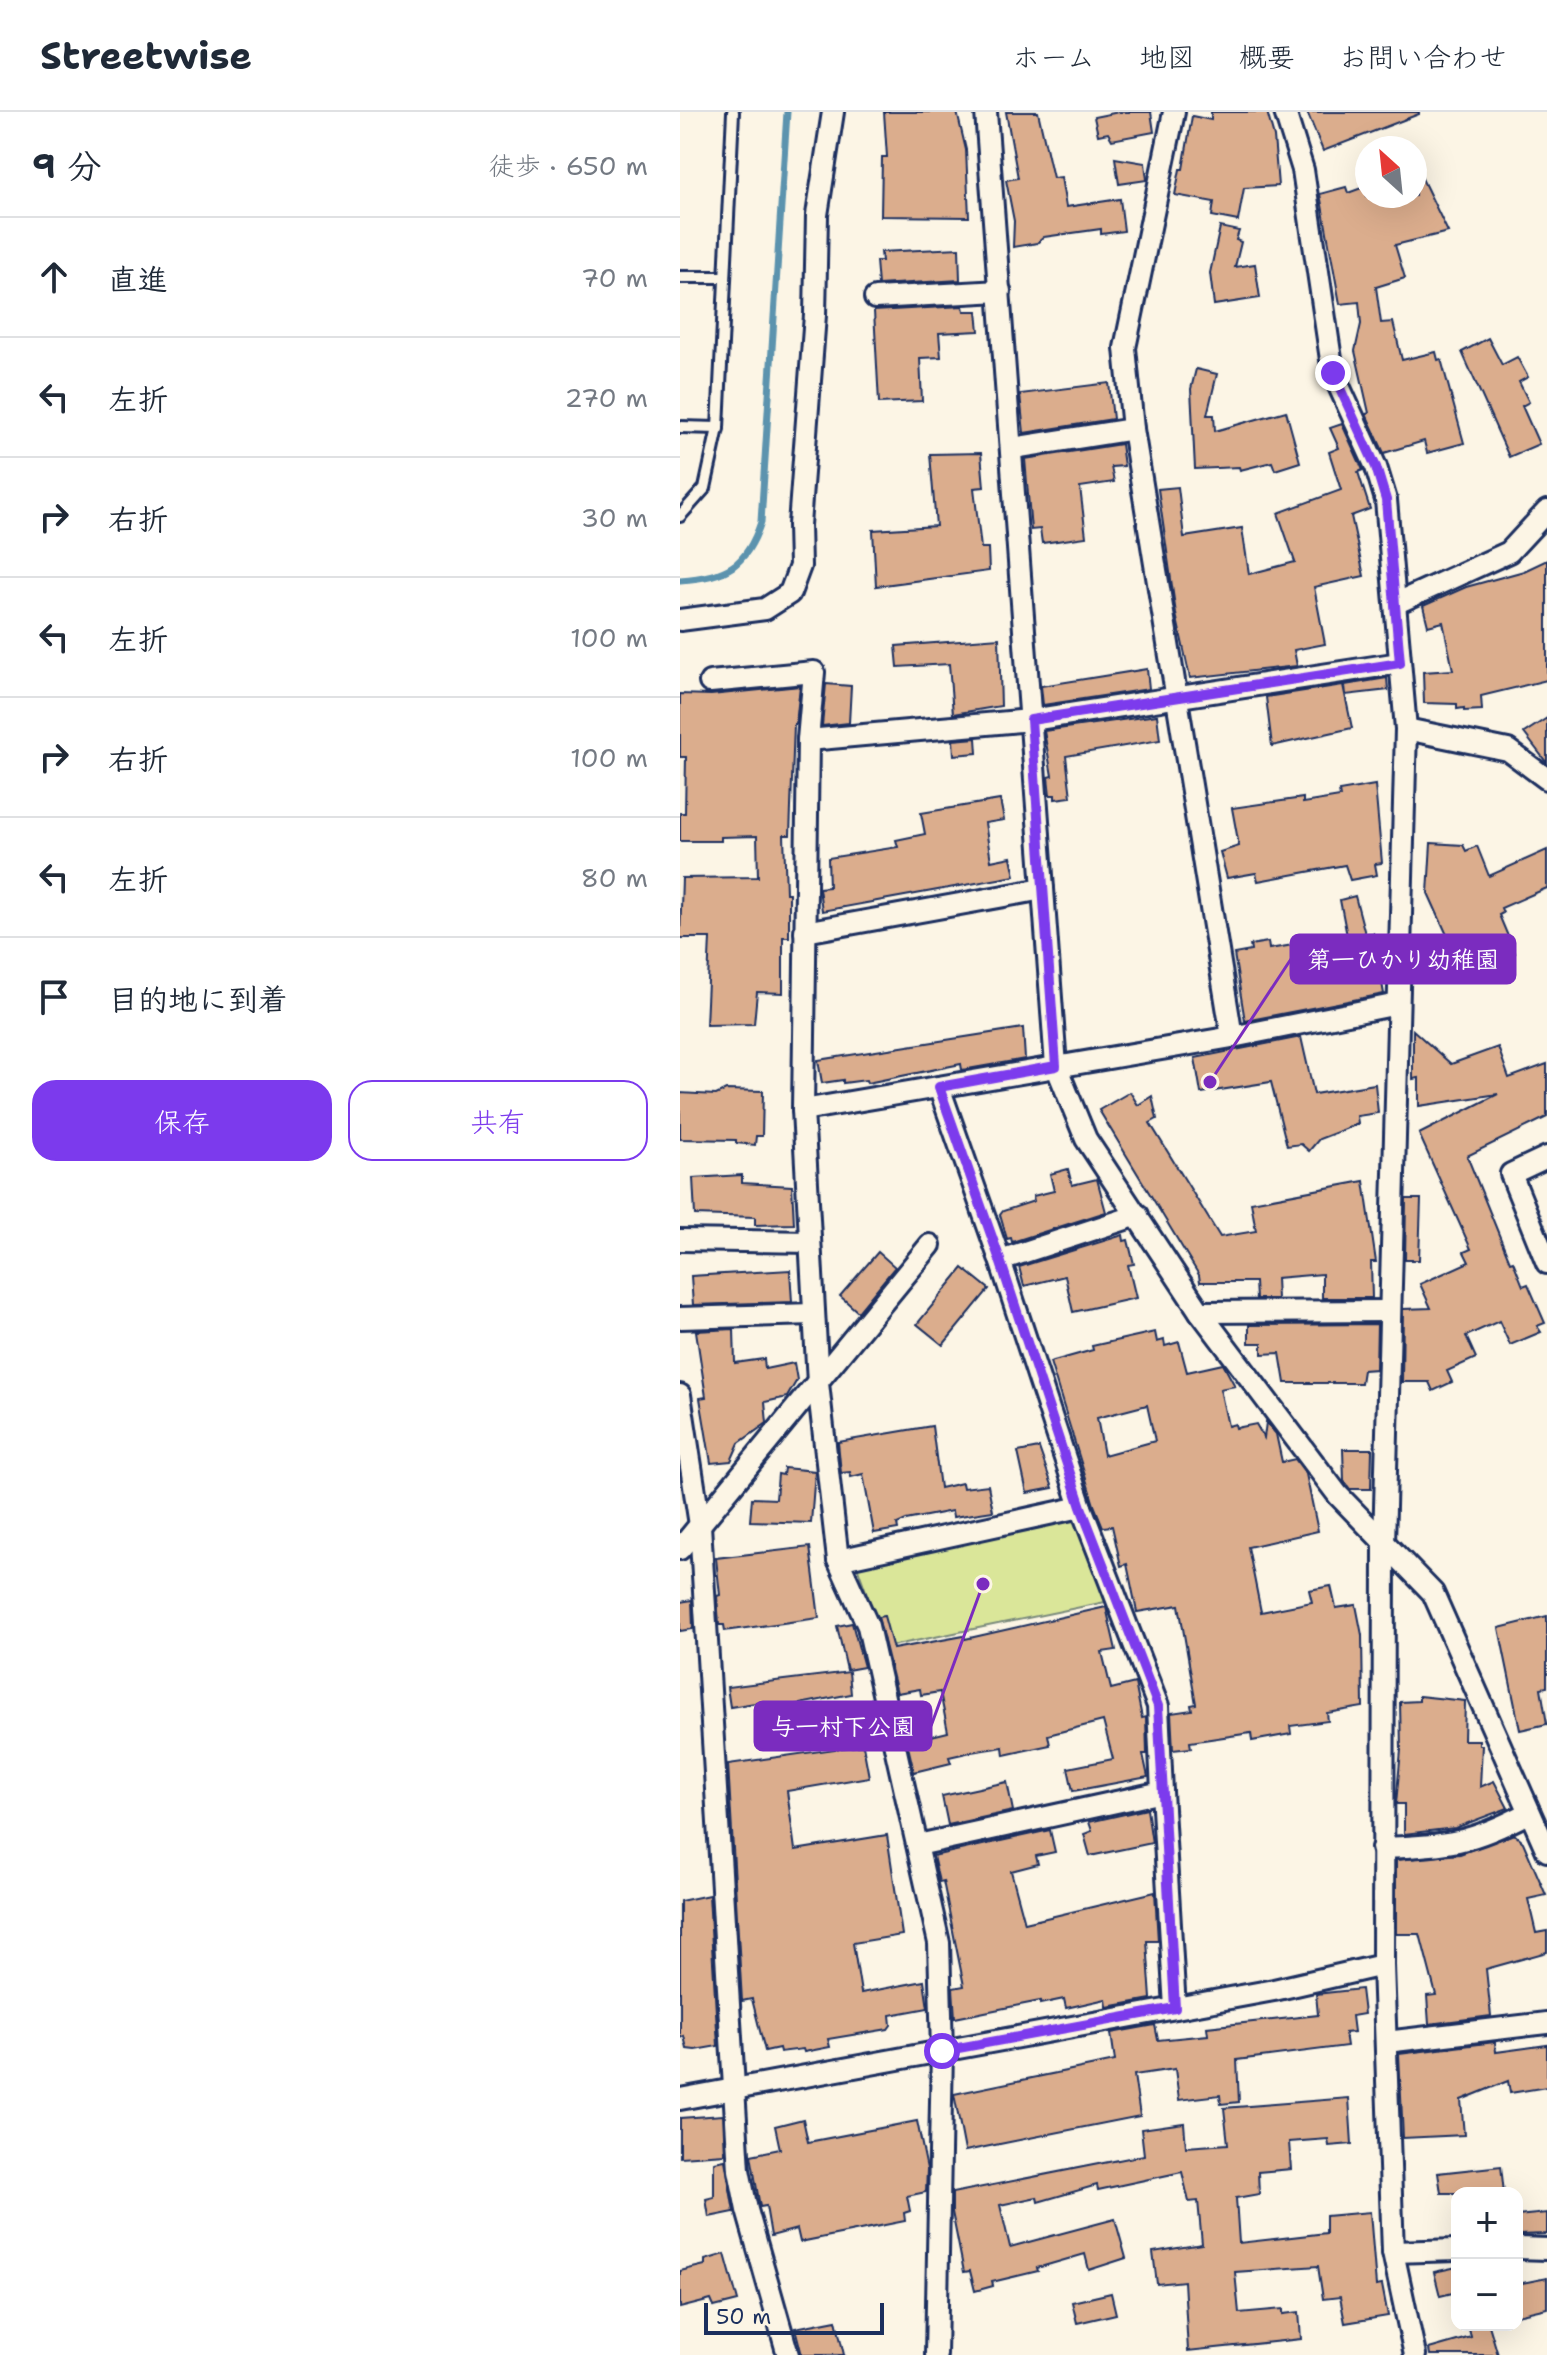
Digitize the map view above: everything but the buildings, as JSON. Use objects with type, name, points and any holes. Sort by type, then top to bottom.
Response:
[{"type":"street","points":[[680,620],[765,609],[790,593],[800,566],[799,525],[815,315],[817,215],[833,112]]},
{"type":"street","points":[[986,112],[1056,1066],[1086,1139],[1200,1312],[1338,1495],[1433,1593],[1547,1851]]},
{"type":"street","points":[[1174,112],[1125,348],[1133,429],[1232,1037]]},
{"type":"street","points":[[1285,112],[1303,170],[1333,373],[1376,467],[1386,500],[1406,729],[1384,1544],[1382,1848],[1393,2252],[1415,2355]]},
{"type":"street","points":[[875,298],[1000,291]]},
{"type":"street","points":[[1013,448],[1133,429]]},
{"type":"street","points":[[1397,603],[1509,552],[1547,511]]},
{"type":"street","points":[[808,740],[1031,720],[1400,663]]},
{"type":"street","points":[[710,682],[814,672],[808,740],[803,1110],[818,1383],[838,1560],[868,1626],[939,1943],[942,2051],[936,2355]]},
{"type":"street","points":[[1406,729],[1508,750],[1547,779]]},
{"type":"street","points":[[805,932],[1043,889]]},
{"type":"street","points":[[803,1110],[1232,1037],[1398,1004]]},
{"type":"street","points":[[939,1087],[1081,1507],[1158,1706],[1175,2008]]},
{"type":"street","points":[[1547,1157],[1511,1174],[1547,1263]]},
{"type":"street","points":[[1000,1260],[1138,1215]]},
{"type":"street","points":[[680,1240],[810,1242]]},
{"type":"street","points":[[680,1549],[930,1245]]},
{"type":"street","points":[[1200,1312],[1389,1311]]},
{"type":"street","points":[[680,1318],[814,1314]]},
{"type":"street","points":[[680,1395],[684,1438],[700,1525],[737,2088],[739,2170],[747,2210],[788,2355]]},
{"type":"street","points":[[838,1560],[1081,1507]]},
{"type":"street","points":[[918,1845],[1162,1792]]},
{"type":"street","points":[[1382,1848],[1438,1847],[1484,1836],[1528,1813]]},
{"type":"street","points":[[680,2099],[1175,2008],[1383,1965]]},
{"type":"street","points":[[1386,2042],[1547,2023]]},
{"type":"street","points":[[1523,2248],[1547,2249]]},
{"type":"street","points":[[1393,2252],[1451,2250]]},
{"type":"lane","points":[[680,516],[705,488],[718,428],[733,112]]},
{"type":"lane","points":[[680,277],[723,277]]},
{"type":"lane","points":[[680,427],[718,428]]},
{"type":"green space","points":[[1076,1517],[1110,1601],[886,1647],[857,1566]]},
{"type":"waterway","points":[[680,580],[710,576],[732,567],[748,550],[761,522],[787,112]]},
{"type":"place","name":"第一ひかり幼稚園","points":[[1210,1082]]},
{"type":"place","name":"与一村下公園","points":[[983,1584]]},
{"type":"route","points":[[942,2051],[1175,2008],[1158,1706],[1081,1507],[939,1087],[1056,1066],[1031,720],[1400,663],[1386,500],[1376,467],[1333,373]]}]
